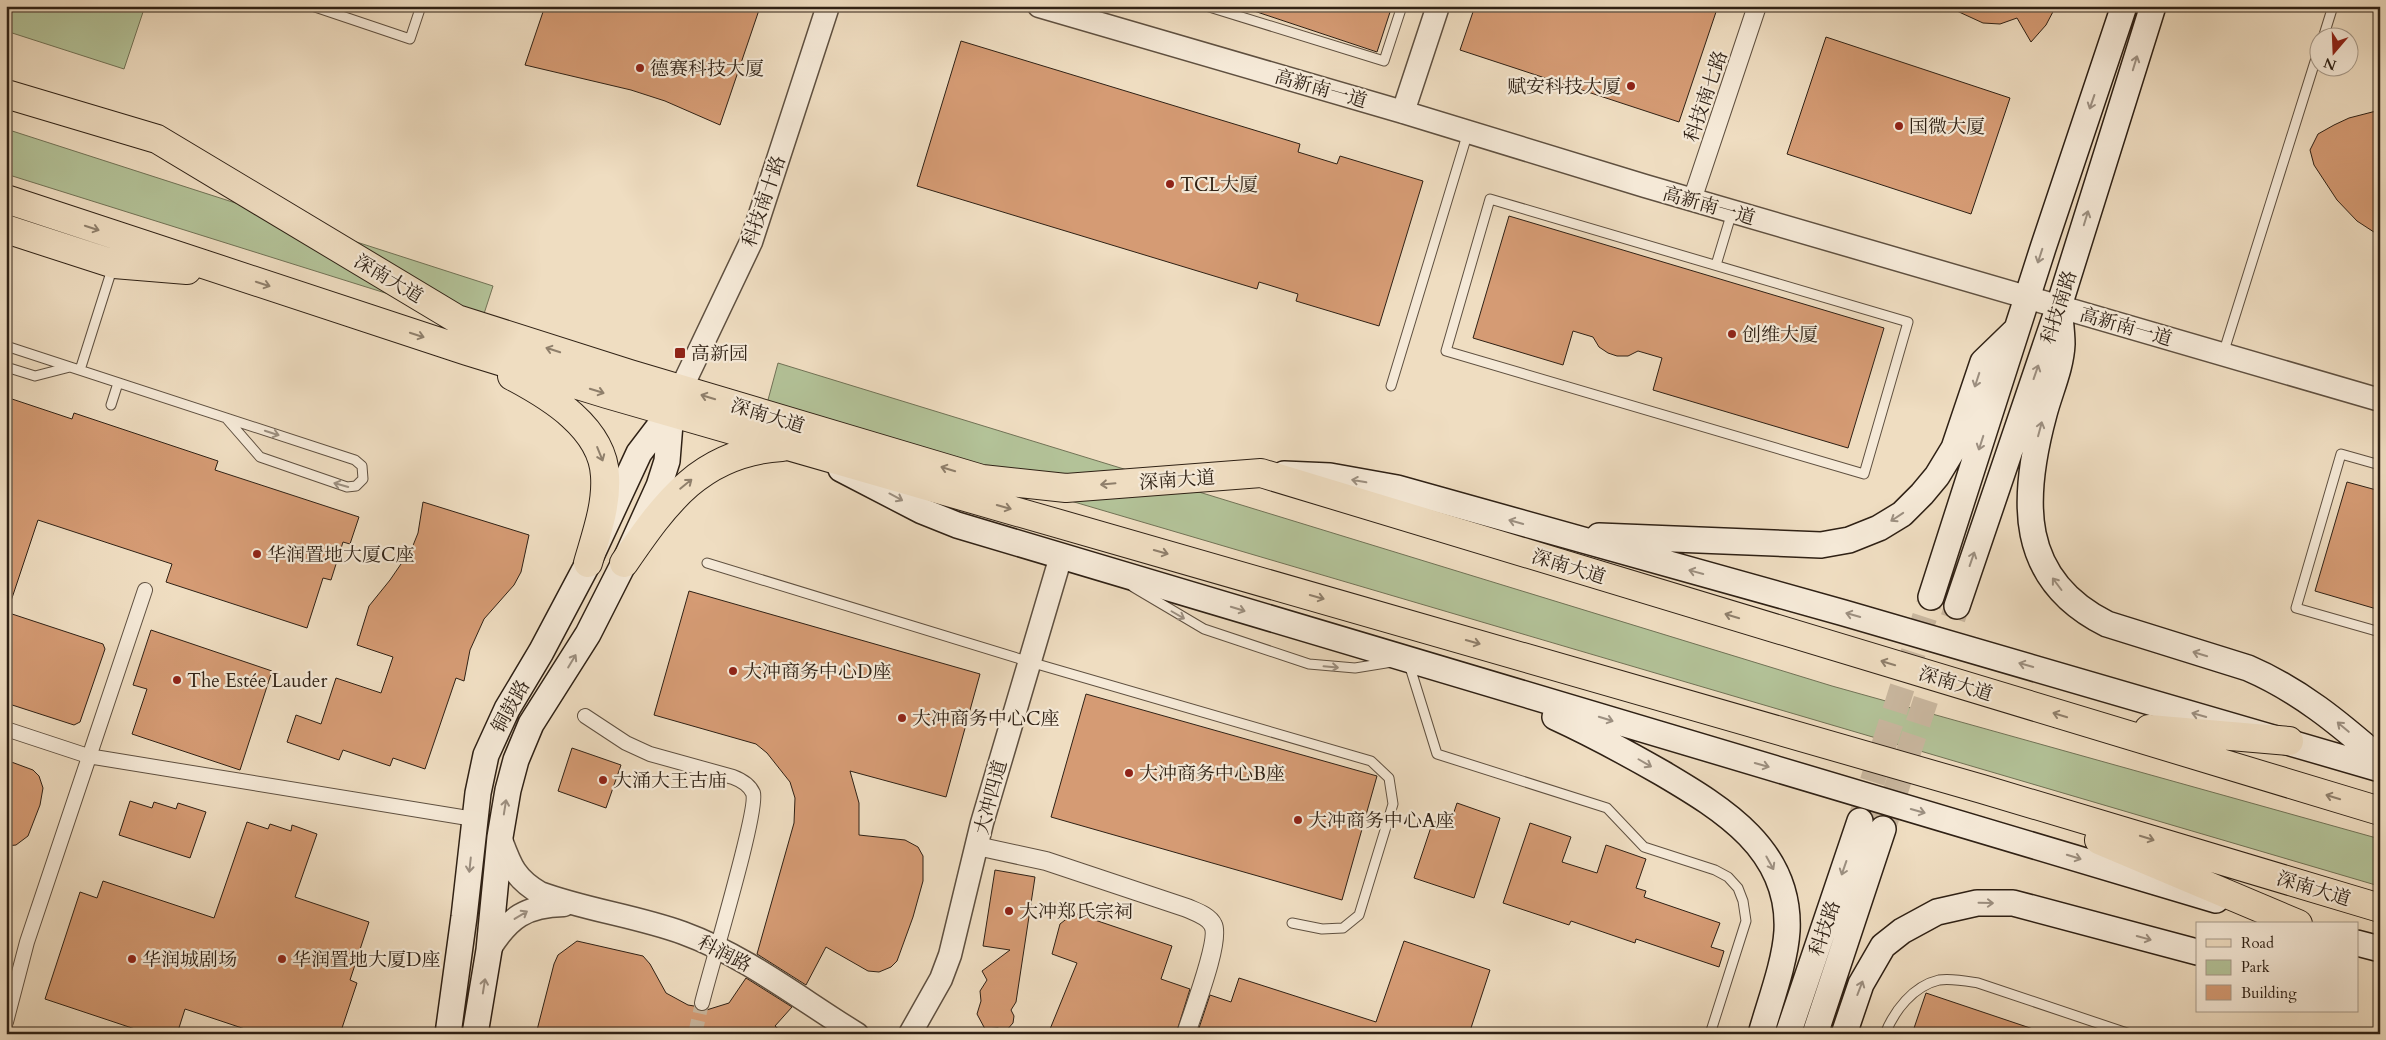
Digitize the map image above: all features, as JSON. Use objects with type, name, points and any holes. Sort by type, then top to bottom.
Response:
[{"type":"main road","name":"科技南路","points":[[1932,598],[2027,297],[2124,6]]},
{"type":"main road","name":"科技南路","points":[[1957,606],[2059,306],[2152,6]]},
{"type":"main road","name":"深南大道","points":[[12,94],[157,139],[457,319],[806,450],[1982,789],[2380,908]]},
{"type":"main road","name":"深南大道","points":[[6,199],[467,351],[676,400],[982,480],[1066,488],[1261,473],[2380,811]]},
{"type":"main road","points":[[6,206],[45,212]]},
{"type":"main road","points":[[6,229],[114,264],[232,274]]},
{"type":"main road","points":[[2059,306],[2062,343],[2060,360],[2038,435],[2029,485],[2029,510],[2032,532],[2040,556],[2051,577],[2065,595],[2085,613],[2107,624],[2248,668],[2269,677],[2318,707],[2380,759]]},
{"type":"main road","points":[[1563,535],[1821,545],[1849,540],[1879,528],[1902,514],[1937,476],[1954,448],[1983,362],[2017,330]]},
{"type":"main road","points":[[467,351],[548,397],[587,431],[598,448],[606,475],[605,491],[588,563]]},
{"type":"main road","name":"铜鼓路","points":[[448,1034],[464,917],[474,819],[482,771],[492,740],[588,563],[639,452],[676,400]]},
{"type":"main road","name":"铜鼓路","points":[[475,1034],[489,950],[500,837],[508,790],[523,740],[531,724],[588,634],[624,563],[659,486],[666,461],[676,400]]},
{"type":"main road","points":[[624,563],[662,509],[686,483],[704,471],[722,461],[763,448],[783,447],[806,450],[940,519],[1407,660],[2038,846],[2285,922]]},
{"type":"main road","points":[[1261,473],[1330,476],[1397,488],[1844,613],[2380,768]]},
{"type":"main road","points":[[1476,680],[1615,746],[1707,799],[1733,819],[1755,841],[1770,861],[1780,885],[1787,930],[1783,954],[1761,1034]]},
{"type":"main road","points":[[2092,724],[2289,742]]},
{"type":"main road","points":[[1982,789],[2293,922]]},
{"type":"main road","name":"科技路","points":[[1788,1034],[1860,821]]},
{"type":"main road","name":"科技路","points":[[1815,1034],[1884,829]]},
{"type":"main road","points":[[1844,1034],[1861,984],[1883,946],[1902,930],[1937,912],[1977,903],[2013,903],[2196,952]]},
{"type":"main road","points":[[2358,943],[2380,949]]},
{"type":"main road","points":[[2358,960],[2380,959]]},
{"type":"street","name":"科技南十路","points":[[676,400],[751,242],[828,6]]},
{"type":"street","name":"高新南一道","points":[[1039,6],[1403,112],[1732,212],[2380,400]]},
{"type":"street","points":[[1403,112],[1438,6]]},
{"type":"street","name":"科技南七路","points":[[1692,200],[1757,6]]},
{"type":"street","name":"大冲四道","points":[[910,1034],[940,979],[950,955],[982,823],[1061,556]]},
{"type":"street","points":[[6,1022],[27,942],[145,590]]},
{"type":"street","points":[[585,716],[626,743],[671,760],[733,776],[745,782],[753,793],[754,805],[742,857],[702,1002]]},
{"type":"street","points":[[6,729],[88,756],[474,819]]},
{"type":"street","name":"科润路","points":[[500,837],[511,866],[520,879],[540,893],[683,932],[716,946],[748,964],[857,1034]]},
{"type":"street","points":[[977,846],[1046,861],[1187,908],[1208,918],[1216,933],[1215,942],[1186,1034]]},
{"type":"street","points":[[489,950],[500,932],[523,913],[538,907],[578,904]]},
{"type":"lane","points":[[312,6],[410,39],[421,6]]},
{"type":"lane","points":[[1206,6],[1384,61],[1402,6]]},
{"type":"lane","points":[[2326,28],[2333,6]]},
{"type":"lane","points":[[2223,354],[2310,78]]},
{"type":"lane","points":[[1391,386],[1468,132]]},
{"type":"lane","points":[[1490,199],[1716,265],[1908,322],[1864,474],[1446,351],[1490,199]]},
{"type":"lane","points":[[1716,265],[1732,212]]},
{"type":"lane","points":[[80,370],[114,264]]},
{"type":"lane","points":[[6,346],[118,383],[226,418],[354,460],[362,466],[363,478],[356,486],[347,487],[260,457],[226,418]]},
{"type":"lane","points":[[6,367],[35,376],[70,367]]},
{"type":"lane","points":[[111,405],[118,383]]},
{"type":"lane","points":[[2380,465],[2341,454],[2296,608],[2380,632]]},
{"type":"lane","points":[[707,564],[1030,662],[1371,761],[1389,778],[1393,804],[1359,915],[1343,928],[1322,929],[1292,923]]},
{"type":"lane","points":[[1407,660],[1437,754],[1607,808],[1644,847],[1715,870],[1728,877],[1738,888],[1743,901],[1746,921],[1710,1034]]},
{"type":"lane","points":[[1885,1034],[1891,1020],[1905,1001],[1923,987],[1939,980],[1957,980],[1978,982],[2130,1034]]},
{"type":"green space","points":[[6,6],[145,6],[124,69],[6,31]]},
{"type":"green space","points":[[6,129],[493,286],[481,323],[6,174]]},
{"type":"green space","points":[[778,363],[1832,686],[2380,839],[2379,886],[765,411]]},
{"type":"building","name":"德赛科技大厦","points":[[545,6],[709,6],[728,10],[759,10],[720,125],[665,101],[631,90],[525,65]]},
{"type":"building","points":[[1249,6],[1392,6],[1377,52],[1248,9]]},
{"type":"building","name":"赋安科技大厦","points":[[1475,6],[1718,6],[1679,122],[1460,50]]},
{"type":"building","points":[[1946,6],[2056,6],[2046,25],[2031,42],[2017,18],[2000,24],[1983,23]]},
{"type":"building","name":"国微大厦","points":[[1826,37],[2010,98],[1971,214],[1787,154]]},
{"type":"building","name":"TCL大厦","points":[[961,41],[1300,144],[1298,152],[1337,164],[1340,156],[1423,181],[1379,326],[1296,301],[1298,294],[1259,282],[1257,289],[917,186]]},
{"type":"building","points":[[2380,110],[2380,236],[2357,221],[2337,200],[2314,165],[2310,150],[2318,134],[2349,118]]},
{"type":"building","name":"创维大厦","points":[[1509,216],[1884,328],[1848,448],[1653,390],[1662,358],[1638,351],[1628,356],[1617,356],[1599,347],[1593,337],[1573,331],[1563,365],[1473,338]]},
{"type":"building","points":[[6,397],[72,419],[74,413],[218,461],[215,470],[359,517],[350,544],[343,542],[331,580],[323,578],[307,628],[166,582],[172,564],[38,520],[9,607],[6,607]]},
{"type":"building","points":[[2347,482],[2380,491],[2380,610],[2315,591]]},
{"type":"building","points":[[423,502],[529,535],[521,572],[514,585],[484,619],[470,650],[464,681],[456,678],[425,769],[393,758],[390,766],[343,750],[339,760],[287,742],[296,715],[321,724],[336,678],[381,693],[393,657],[357,645],[369,606],[412,548],[418,533]]},
{"type":"building","points":[[689,591],[980,674],[946,797],[850,771],[859,803],[859,835],[905,840],[918,847],[923,856],[923,881],[913,917],[897,961],[891,967],[879,972],[868,971],[826,947],[806,985],[757,954],[794,823],[795,798],[790,782],[767,753],[756,744],[654,715]]},
{"type":"building","points":[[6,612],[103,644],[105,649],[80,722],[74,725],[6,703]]},
{"type":"building","points":[[151,630],[272,671],[240,770],[132,734],[147,689],[133,685]]},
{"type":"building","points":[[1086,694],[1377,776],[1342,900],[1051,817]]},
{"type":"building","name":"大涌大王古庙","points":[[572,748],[621,765],[606,808],[558,791]]},
{"type":"building","points":[[6,760],[33,770],[39,776],[43,788],[40,805],[28,836],[16,845],[6,846]]},
{"type":"building","points":[[130,801],[152,808],[154,802],[176,809],[178,803],[206,812],[190,858],[119,835]]},
{"type":"building","points":[[1457,803],[1500,818],[1474,898],[1414,878],[1433,821],[1449,827]]},
{"type":"building","points":[[247,822],[268,829],[270,824],[291,831],[292,825],[317,834],[295,897],[369,922],[350,980],[357,983],[340,1034],[260,1034],[185,1009],[177,1034],[150,1034],[45,999],[80,892],[97,898],[103,881],[214,918]]},
{"type":"building","points":[[1530,823],[1571,837],[1562,862],[1597,873],[1606,845],[1646,859],[1636,888],[1646,891],[1644,897],[1720,923],[1711,947],[1724,951],[1719,967],[1636,939],[1635,943],[1571,921],[1569,925],[1503,903]]},
{"type":"building","points":[[995,870],[1035,877],[1016,1002],[1011,1010],[1014,1016],[1013,1023],[1005,1032],[998,1028],[985,1029],[977,1014],[981,1001],[980,991],[987,980],[982,971],[1010,950],[983,946]]},
{"type":"building","points":[[1074,913],[1172,946],[1161,979],[1190,989],[1176,1034],[1048,1034],[1077,963],[1052,954],[1060,924]]},
{"type":"building","points":[[577,941],[643,956],[650,964],[666,993],[688,1005],[694,1006],[700,1012],[729,1003],[746,978],[792,1007],[775,1026],[784,1034],[536,1034],[554,964],[558,955]]},
{"type":"building","points":[[1404,941],[1490,970],[1469,1034],[1197,1034],[1210,995],[1231,1002],[1239,978],[1376,1022]]},
{"type":"building","points":[[1926,993],[2039,1031],[2038,1034],[1912,1034]]},
{"type":"tunnel","points":[[1861,817],[1931,597]]},
{"type":"tunnel","points":[[1883,829],[1957,606]]},
{"type":"tunnel","points":[[695,1034],[702,1003]]},
{"type":"place","name":"德赛科技大厦","points":[[640,68]]},
{"type":"place","name":"赋安科技大厦","points":[[1631,86]]},
{"type":"place","name":"国微大厦","points":[[1899,126]]},
{"type":"place","name":"TCL大厦","points":[[1170,184]]},
{"type":"place","name":"创维大厦","points":[[1732,334]]},
{"type":"place","name":"高新园","points":[[680,353]]},
{"type":"place","name":"华润置地大厦C座","points":[[257,554]]},
{"type":"place","name":"大冲商务中心D座","points":[[733,671]]},
{"type":"place","name":"The Estée Lauder","points":[[177,680]]},
{"type":"place","name":"大冲商务中心C座","points":[[902,718]]},
{"type":"place","name":"大冲商务中心B座","points":[[1129,773]]},
{"type":"place","name":"大涌大王古庙","points":[[603,780]]},
{"type":"place","name":"大冲商务中心A座","points":[[1298,820]]},
{"type":"place","name":"大冲郑氏宗祠","points":[[1009,911]]},
{"type":"place","name":"华润城剧场","points":[[132,959]]},
{"type":"place","name":"华润置地大厦D座","points":[[282,959]]}]
